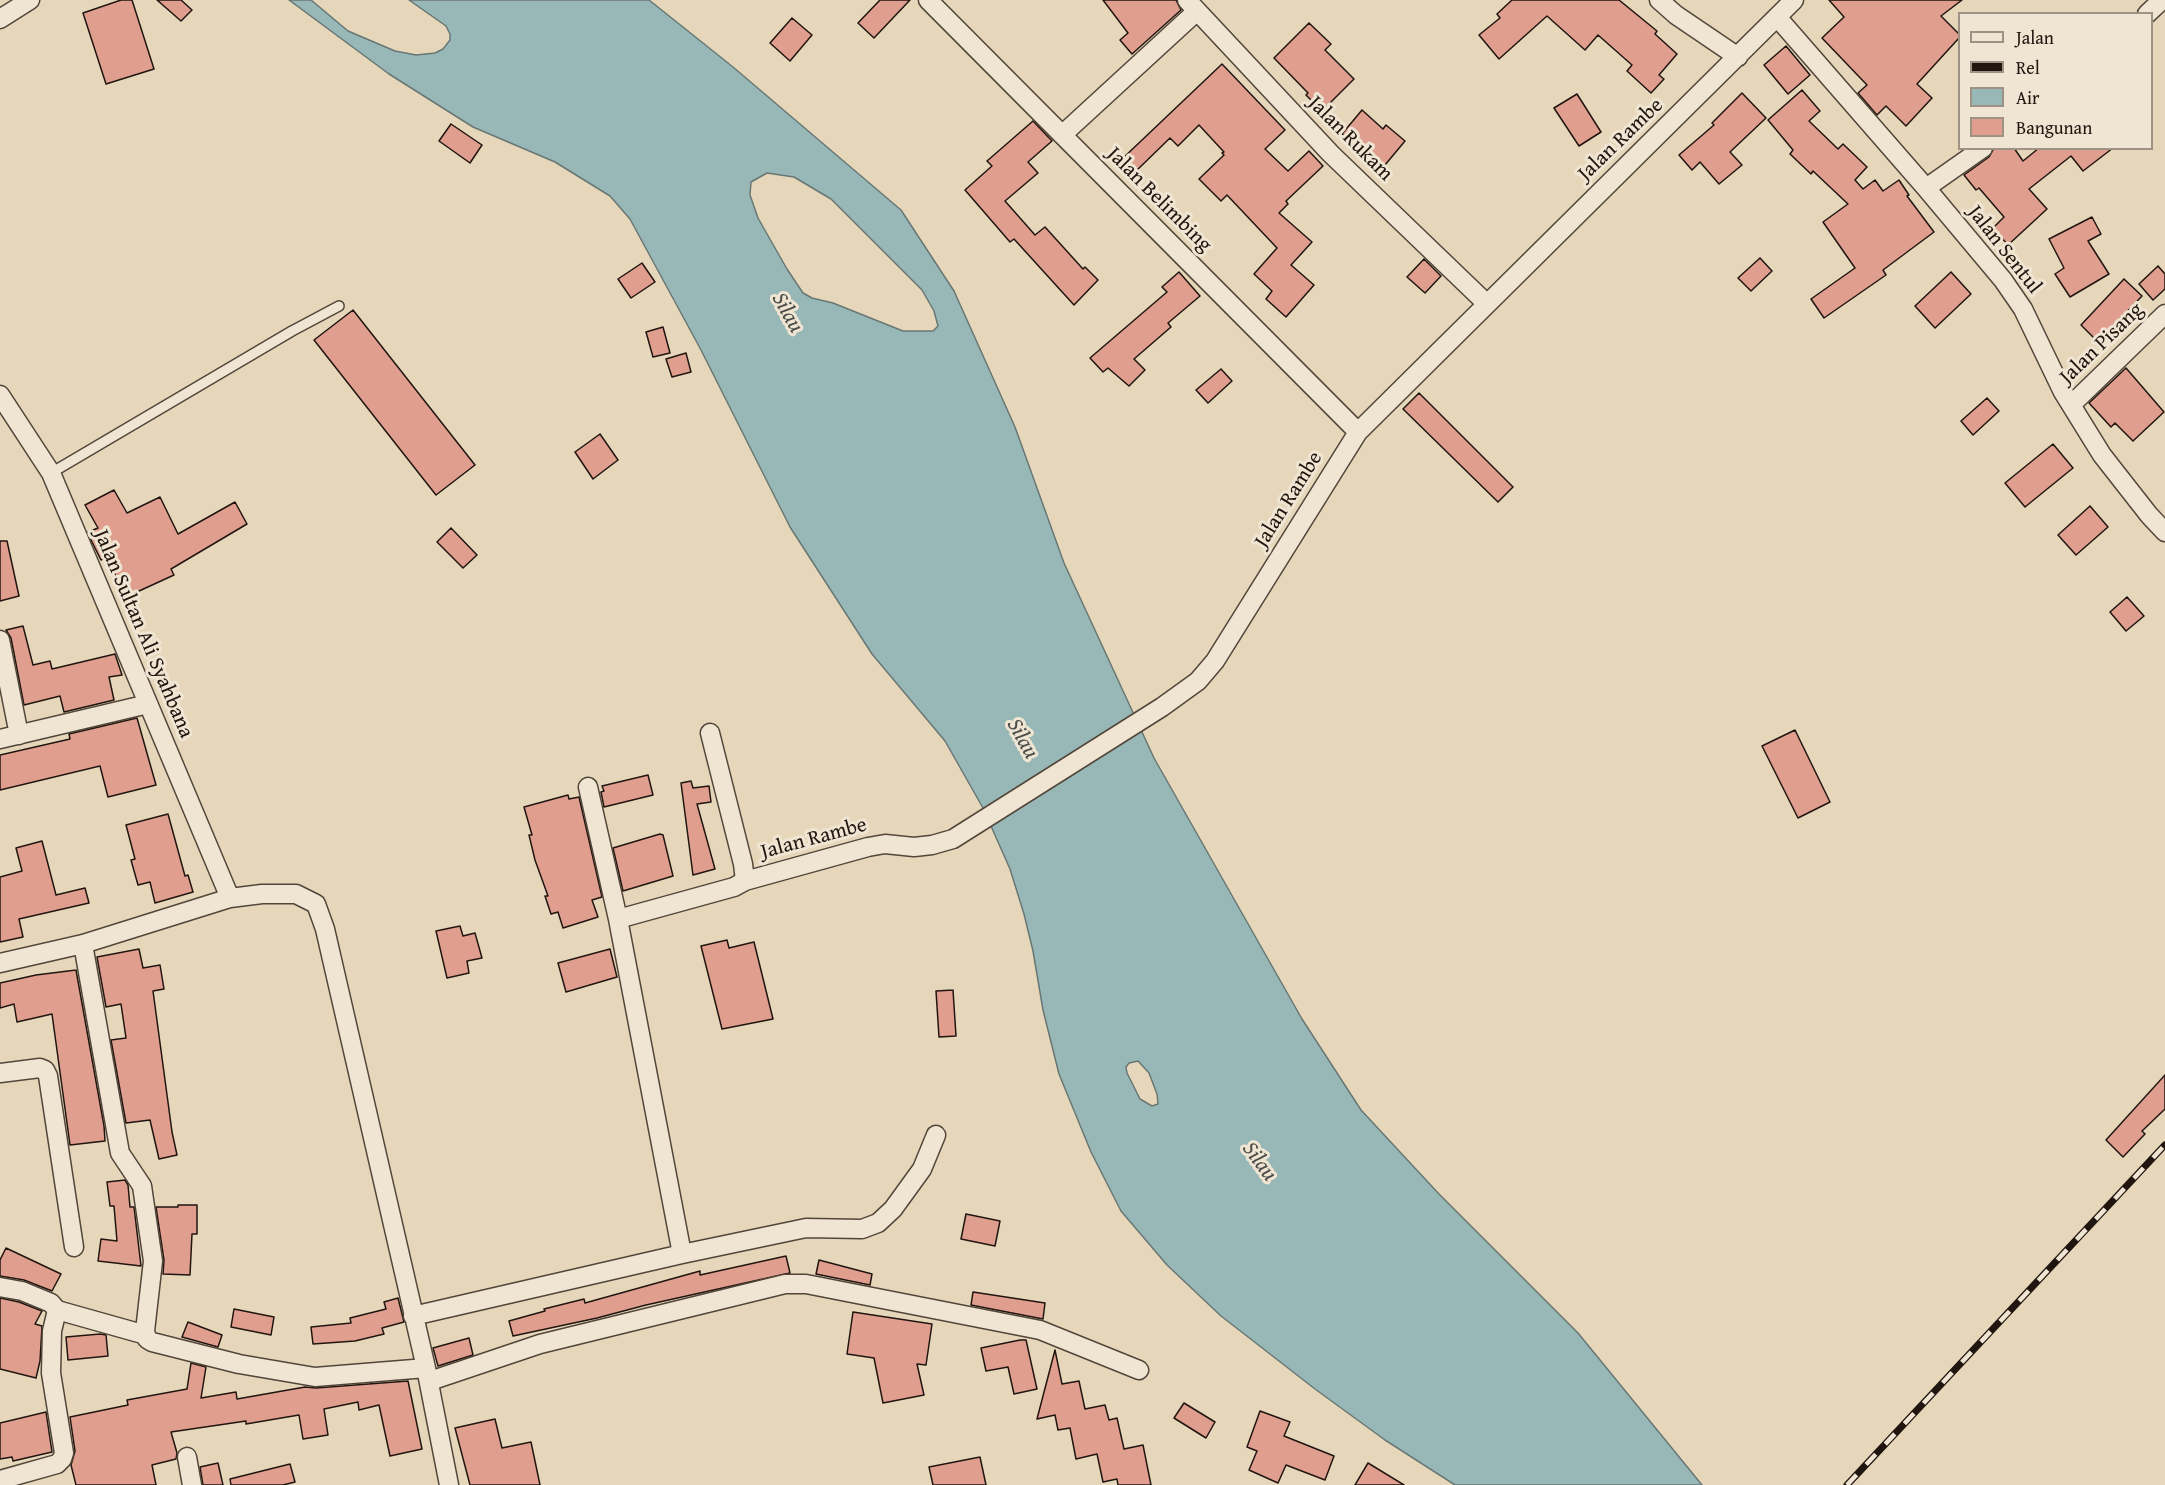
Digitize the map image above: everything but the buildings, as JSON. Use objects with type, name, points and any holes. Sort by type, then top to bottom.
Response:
[{"type":"street","points":[[0,19],[30,0]]},
{"type":"street","name":"Jalan Belimbing","points":[[928,0],[1358,432]]},
{"type":"street","points":[[1659,0],[1676,15],[1738,57]]},
{"type":"street","name":"Jalan Rambe","points":[[618,920],[734,887],[745,881],[868,847],[885,844],[914,848],[953,838],[1161,707],[1198,681],[1215,661],[1358,432],[1794,0]]},
{"type":"street","points":[[2149,12],[2162,0]]},
{"type":"street","points":[[1062,135],[1192,5]]},
{"type":"street","name":"Jalan Rukam","points":[[1192,5],[1331,154],[1486,303]]},
{"type":"street","name":"Jalan Sentul","points":[[1777,17],[2003,280],[2023,309],[2071,405],[2102,455],[2165,532]]},
{"type":"street","points":[[1926,188],[1980,150]]},
{"type":"street","name":"Jalan Pisang","points":[[2071,405],[2165,314]]},
{"type":"street","name":"Jalan Sultan Ali Syahbana","points":[[0,395],[51,473],[230,898]]},
{"type":"street","points":[[0,640],[19,735]]},
{"type":"street","points":[[0,739],[147,704]]},
{"type":"street","points":[[710,733],[743,864],[745,881]]},
{"type":"street","points":[[588,787],[618,920],[682,1254]]},
{"type":"street","points":[[0,963],[83,944],[230,898],[262,894],[296,894],[316,904],[328,940],[428,1375],[449,1485]]},
{"type":"street","points":[[83,944],[120,1153],[142,1186],[153,1261],[146,1335],[147,1339],[152,1342],[239,1364],[315,1377],[428,1375],[540,1344],[784,1284],[806,1284],[1040,1329],[1140,1370]]},
{"type":"street","points":[[0,1073],[40,1068],[45,1070],[48,1076],[74,1248]]},
{"type":"street","points":[[413,1316],[806,1228],[862,1229],[878,1223],[893,1209],[922,1169],[936,1135]]},
{"type":"street","points":[[0,1287],[22,1291],[51,1303],[57,1310],[146,1335]]},
{"type":"street","points":[[0,1482],[63,1460],[64,1453],[51,1373],[52,1331],[57,1310]]},
{"type":"street","points":[[187,1456],[192,1485]]},
{"type":"lane","points":[[51,473],[292,331],[339,306]]},
{"type":"water","name":"Silau","points":[[289,0],[311,0],[348,31],[395,51],[416,55],[435,53],[443,49],[450,40],[450,34],[446,26],[409,0],[649,0],[733,67],[901,210],[954,291],[1015,427],[1064,563],[1154,758],[1302,1019],[1361,1110],[1439,1194],[1578,1333],[1702,1485],[1455,1485],[1385,1440],[1315,1389],[1221,1316],[1167,1265],[1121,1211],[1091,1152],[1059,1074],[1043,1010],[1024,914],[1010,869],[983,808],[945,741],[872,654],[790,527],[701,350],[630,219],[610,196],[555,162],[473,127],[389,74]],"holes":[[[767,173],[794,177],[831,199],[922,290],[934,311],[938,326],[933,331],[903,331],[803,293],[758,218],[750,195],[751,182]],[[1138,1061],[1149,1073],[1157,1094],[1158,1104],[1152,1106],[1140,1099],[1127,1073],[1126,1067],[1129,1063]]]},
{"type":"railway","points":[[1847,1485],[2165,1145]]}]
